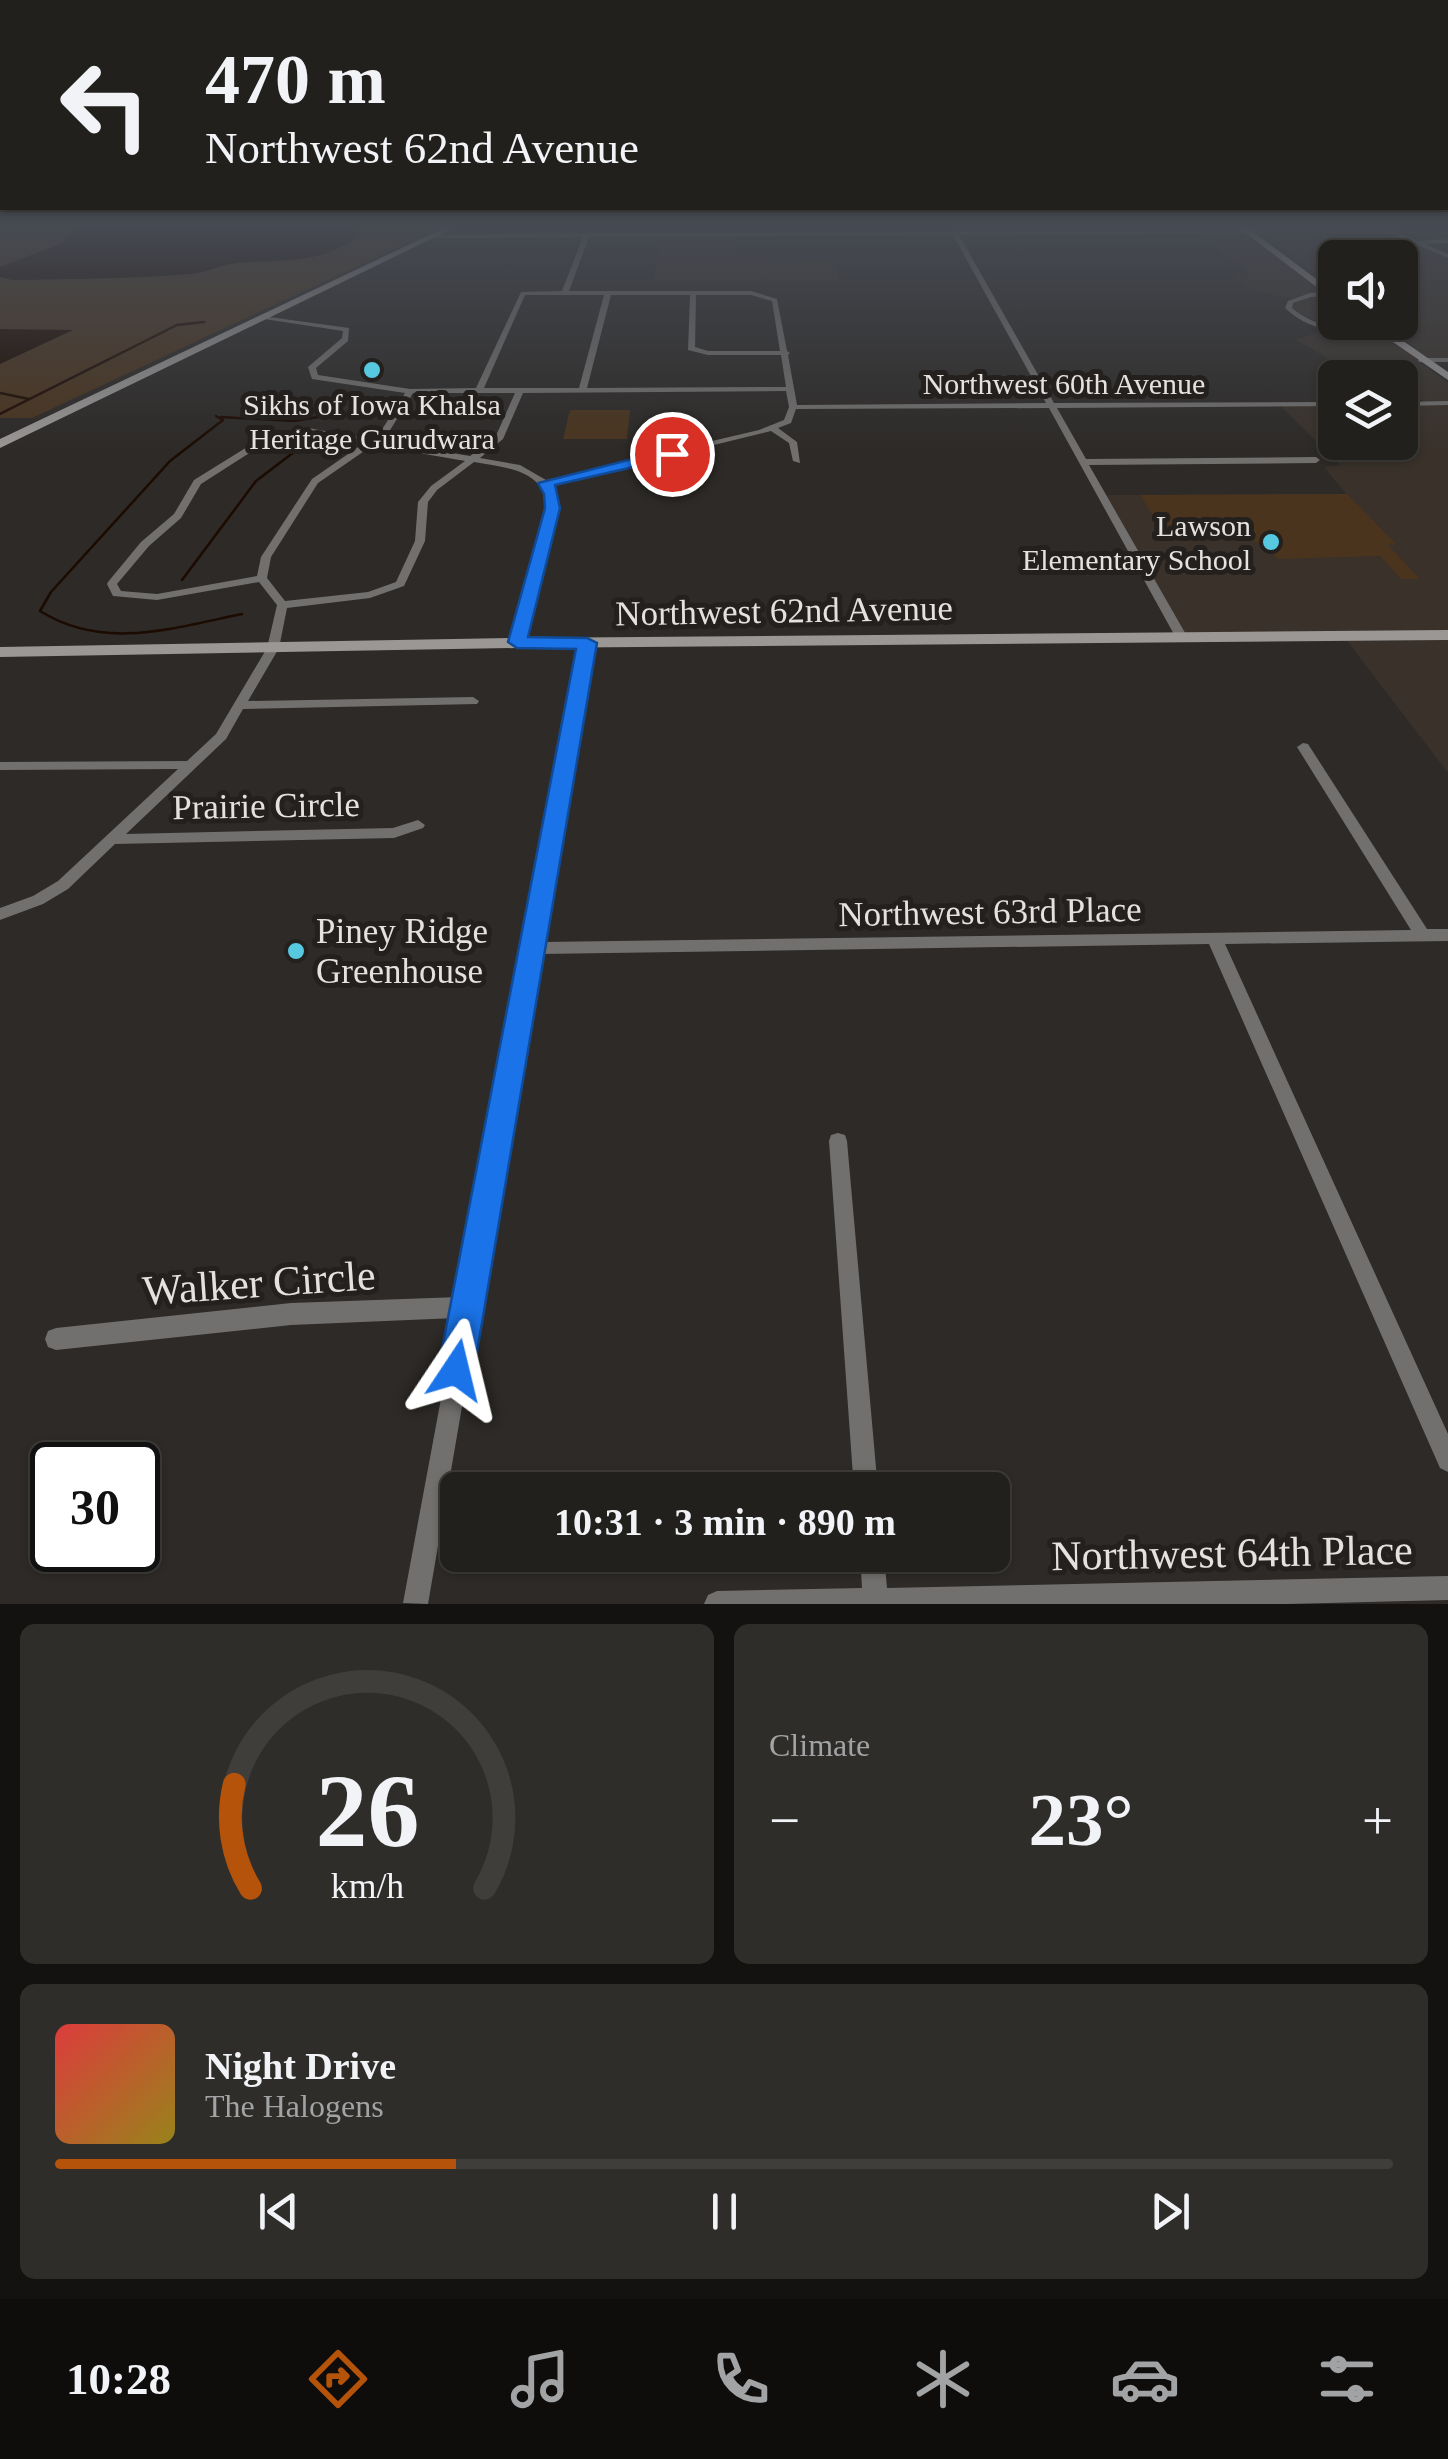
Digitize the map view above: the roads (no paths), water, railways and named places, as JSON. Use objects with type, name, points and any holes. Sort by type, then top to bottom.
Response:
[{"type":"main road","points":[[0,444],[294,303]]},
{"type":"main road","points":[[1401,340],[1448,376]]},
{"type":"main road","name":"Northwest 62nd Avenue","points":[[0,652],[517,642],[1448,635]]},
{"type":"street","points":[[479,391],[519,303]]},
{"type":"street","points":[[582,390],[605,303]]},
{"type":"street","points":[[693,303],[691,348],[708,353],[786,353]]},
{"type":"street","points":[[546,483],[772,429],[788,421],[794,407],[785,340],[777,330],[775,303]]},
{"type":"street","points":[[994,303],[1182,638]]},
{"type":"street","points":[[1290,303],[1288,308],[1299,318],[1318,324]]},
{"type":"street","points":[[264,317],[347,329],[345,339],[312,367],[314,376],[410,391],[790,389]]},
{"type":"street","points":[[1427,360],[1448,360]]},
{"type":"street","points":[[282,606],[370,595],[400,584],[420,541],[424,502],[434,488],[502,436],[520,390]]},
{"type":"street","points":[[0,914],[64,885],[221,736],[272,648],[282,606],[262,578],[266,557],[315,481],[384,433],[410,391]]},
{"type":"street","points":[[1418,404],[1448,403]]},
{"type":"street","name":"Northwest 60th Avenue","points":[[794,407],[1318,404]]},
{"type":"street","points":[[772,429],[793,442],[797,461]]},
{"type":"street","points":[[262,578],[138,598],[117,594],[112,584],[145,544],[178,516],[197,482],[271,436],[308,431],[516,467],[546,483],[552,494],[552,508],[517,642]]},
{"type":"street","points":[[1083,462],[1316,460]]},
{"type":"street","points":[[416,1604],[587,643]]},
{"type":"street","points":[[240,704],[473,701]]},
{"type":"street","points":[[1303,748],[1422,936]]},
{"type":"street","points":[[0,766],[190,765]]},
{"type":"street","name":"Prairie Circle","points":[[113,839],[394,833],[418,825]]},
{"type":"street","name":"Northwest 63rd Place","points":[[532,948],[1448,935]]},
{"type":"street","points":[[1215,938],[1448,1460]]},
{"type":"street","points":[[838,1141],[865,1472]]},
{"type":"street","name":"Walker Circle","points":[[56,1339],[291,1314],[468,1307]]},
{"type":"street","points":[[874,1572],[876,1600]]},
{"type":"street","name":"Northwest 64th Place","points":[[717,1604],[1448,1588]]},
{"type":"waterway","points":[[0,414],[177,325],[204,322]]},
{"type":"waterway","points":[[0,393],[29,399]]},
{"type":"waterway","points":[[221,417],[294,421],[330,415]]},
{"type":"waterway","points":[[216,416],[223,420],[170,461],[51,592],[40,611],[64,623],[114,633],[165,630],[242,614]]},
{"type":"waterway","points":[[182,580],[256,481],[298,449],[299,437]]},
{"type":"place","name":"Sikhs of Iowa Khalsa Heritage Gurudwara","points":[[372,370]]},
{"type":"place","name":"Lawson Elementary School","points":[[1271,542]]},
{"type":"place","name":"Piney Ridge Greenhouse","points":[[296,951]]}]
